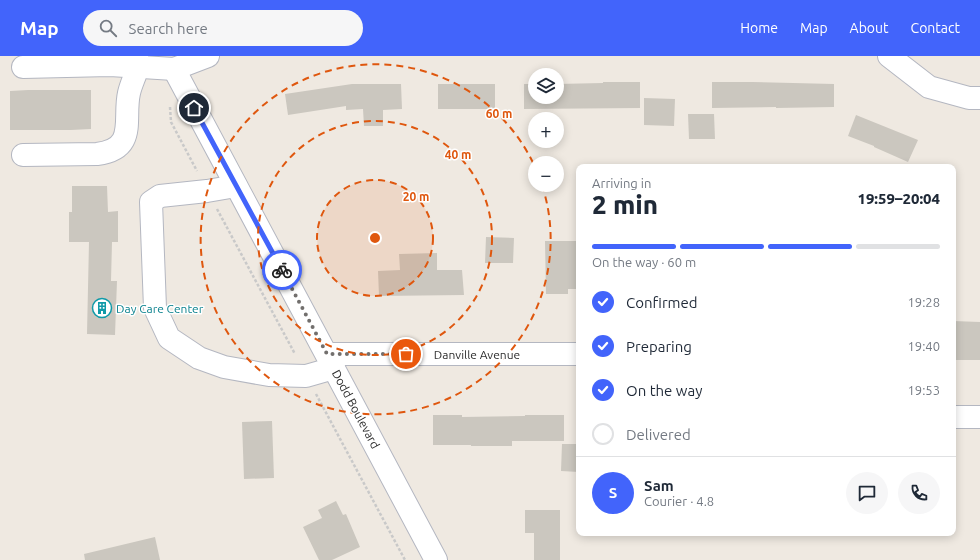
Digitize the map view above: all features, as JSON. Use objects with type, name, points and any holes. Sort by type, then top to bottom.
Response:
[{"type":"street","points":[[23,67],[110,66],[137,62],[174,68],[208,56]]},
{"type":"street","points":[[889,56],[929,88],[969,98],[980,98]]},
{"type":"street","points":[[23,155],[97,154],[107,153],[116,148],[123,141],[126,132],[129,94],[137,62]]},
{"type":"street","name":"Dodd Boulevard","points":[[174,68],[436,560]]},
{"type":"street","points":[[207,191],[236,186]]},
{"type":"street","name":"Danville Avenue","points":[[207,191],[160,196],[151,202],[155,308],[169,338],[199,358],[224,367],[269,375],[306,376],[330,361],[576,354]]},
{"type":"street","points":[[956,417],[980,417]]},
{"type":"path","points":[[170,106],[171,122],[405,560]]},
{"type":"building","points":[[640,82],[640,108],[524,109],[524,84],[528,84],[528,104],[564,104],[564,84]]},
{"type":"building","points":[[712,82],[834,84],[834,107],[712,108]]},
{"type":"building","points":[[352,84],[401,84],[402,109],[383,110],[383,126],[364,126],[363,109],[346,110],[346,106],[288,115],[285,94]]},
{"type":"building","points":[[438,84],[495,84],[495,109],[438,109]]},
{"type":"building","points":[[91,90],[91,129],[10,130],[10,91]]},
{"type":"building","points":[[644,98],[675,99],[674,126],[644,125]]},
{"type":"building","points":[[688,114],[714,114],[715,139],[689,139]]},
{"type":"building","points":[[856,115],[918,140],[908,162],[848,136]]},
{"type":"building","points":[[72,186],[107,186],[108,212],[118,211],[118,242],[112,242],[111,281],[117,281],[115,335],[87,334],[89,242],[69,242],[69,212],[72,212]]},
{"type":"building","points":[[486,237],[514,238],[513,263],[485,263]]},
{"type":"building","points":[[545,241],[576,241],[576,289],[568,289],[568,294],[546,294]]},
{"type":"building","points":[[437,253],[437,270],[462,270],[464,295],[379,296],[378,271],[400,270],[399,254]]},
{"type":"building","points":[[956,321],[980,322],[980,360],[956,360]]},
{"type":"building","points":[[433,415],[462,415],[462,417],[564,415],[564,441],[512,441],[512,446],[433,445]]},
{"type":"building","points":[[272,421],[274,478],[244,479],[242,422]]},
{"type":"building","points":[[562,444],[576,444],[576,472],[561,471]]},
{"type":"building","points":[[336,501],[343,515],[346,514],[360,547],[332,560],[319,560],[303,527],[322,518],[318,510]]},
{"type":"building","points":[[525,510],[560,510],[560,560],[534,560],[534,533],[525,533]]},
{"type":"building","points":[[155,537],[160,560],[85,560],[84,554]]},
{"type":"way so far","points":[[282,270],[327,354],[406,354]]},
{"type":"place","name":"Day Care Center","points":[[102,308]]},
{"type":"route","points":[[194,108],[282,270]]}]
